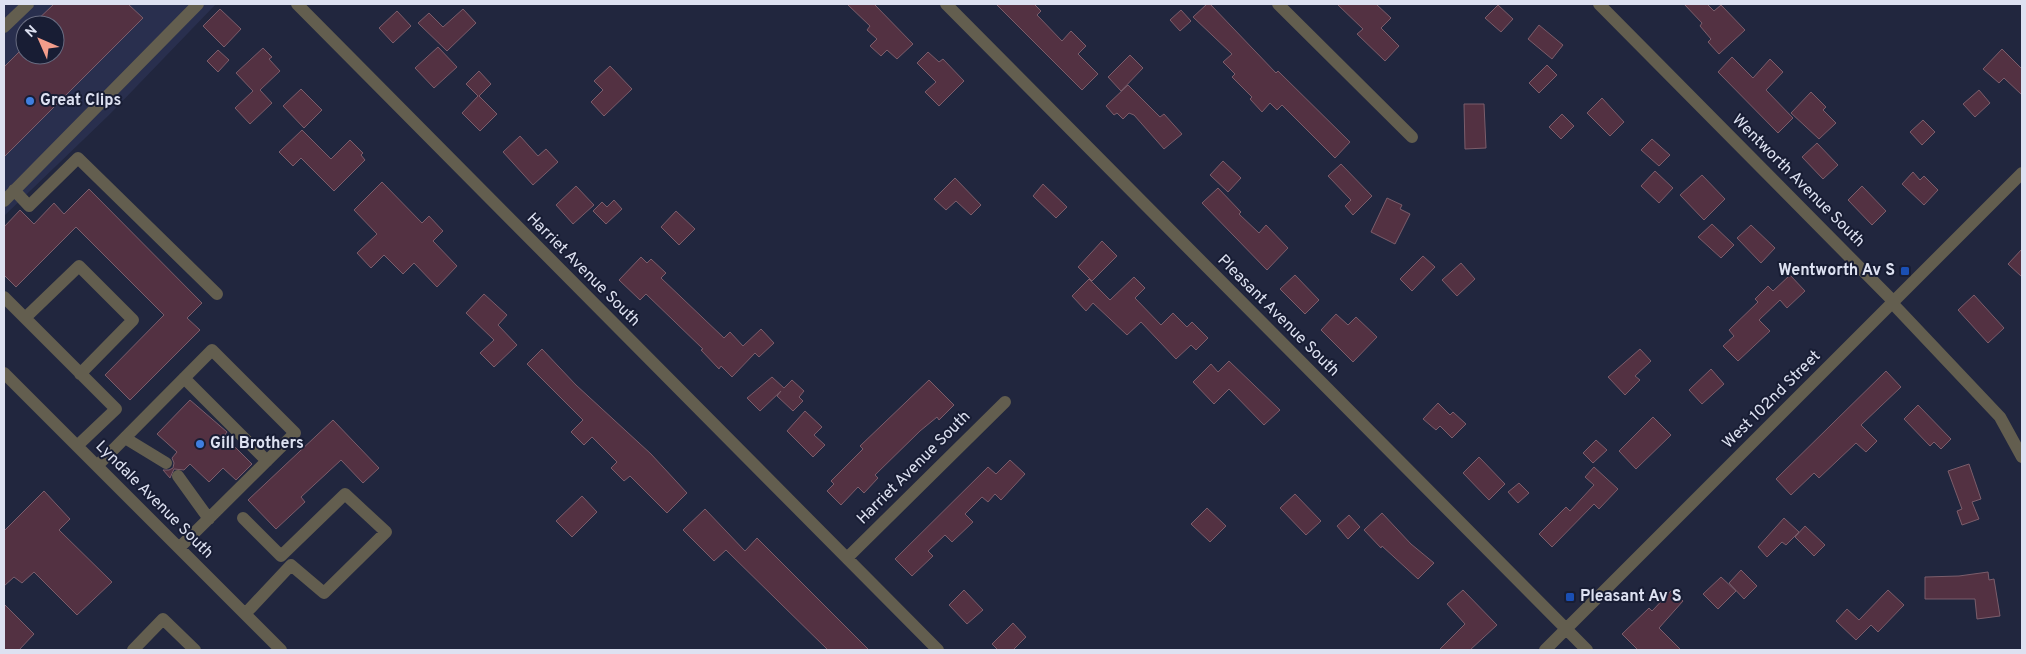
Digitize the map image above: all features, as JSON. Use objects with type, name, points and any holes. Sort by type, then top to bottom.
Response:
[{"type":"street","points":[[4,27],[28,4]]},
{"type":"street","points":[[4,201],[198,4]]},
{"type":"street","name":"Harriet Avenue South","points":[[297,4],[938,650]]},
{"type":"street","name":"Pleasant Avenue South","points":[[946,4],[1587,650]]},
{"type":"street","points":[[1278,4],[1412,137]]},
{"type":"street","name":"Wentworth Avenue South","points":[[1600,4],[1894,302],[1895,306],[2000,417],[2022,457]]},
{"type":"street","points":[[14,190],[29,206],[78,158],[216,294]]},
{"type":"street","name":"West 102nd Street","points":[[1545,650],[2022,173]]},
{"type":"street","points":[[25,318],[79,266],[133,320],[80,374]]},
{"type":"street","points":[[4,297],[116,410],[77,446]]},
{"type":"street","points":[[97,466],[212,350],[295,433],[179,548]]},
{"type":"street","name":"Lyndale Avenue South","points":[[4,372],[281,650]]},
{"type":"street","points":[[184,378],[267,461]]},
{"type":"street","name":"Harriet Avenue South","points":[[847,558],[1004,402]]},
{"type":"street","points":[[125,438],[166,463]]},
{"type":"street","points":[[178,476],[208,519]]},
{"type":"street","points":[[242,518],[281,556],[324,593],[386,532],[345,494],[281,556]]},
{"type":"street","points":[[244,614],[291,565]]},
{"type":"street","points":[[132,650],[163,619],[195,650]]},
{"type":"shaded area","points":[[4,4],[216,4],[109,115],[4,216]]},
{"type":"building","points":[[54,4],[128,4],[143,18],[4,157],[4,67],[15,56],[15,65],[65,65],[65,15],[42,15]]},
{"type":"building","points":[[847,4],[874,4],[913,44],[897,59],[887,50],[881,56],[870,46],[877,39],[867,30],[870,26]]},
{"type":"building","points":[[996,4],[1034,4],[1041,11],[1037,15],[1062,41],[1071,31],[1086,46],[1078,54],[1098,74],[1082,90]]},
{"type":"building","points":[[1207,4],[1210,4],[1276,73],[1278,71],[1350,142],[1335,158],[1282,105],[1277,110],[1270,103],[1262,112],[1250,99],[1252,97],[1232,77],[1235,74],[1223,62],[1232,54],[1193,17]]},
{"type":"building","points":[[1337,4],[1376,4],[1391,18],[1381,28],[1399,46],[1385,61],[1357,34],[1363,29]]},
{"type":"building","points":[[1684,4],[1707,4],[1714,11],[1721,5],[1745,30],[1719,54],[1708,42],[1711,39],[1700,26],[1702,23]]},
{"type":"building","points":[[1498,5],[1513,19],[1501,32],[1485,18]]},
{"type":"building","points":[[220,9],[241,29],[224,47],[203,26]]},
{"type":"building","points":[[463,9],[476,23],[447,51],[418,23],[429,13],[443,27]]},
{"type":"building","points":[[1181,10],[1191,21],[1180,31],[1170,20]]},
{"type":"building","points":[[397,11],[411,26],[393,43],[379,28]]},
{"type":"building","points":[[1539,25],[1563,45],[1552,59],[1528,39]]},
{"type":"building","points":[[438,47],[457,67],[434,88],[415,68]]},
{"type":"building","points":[[263,48],[272,57],[269,59],[280,71],[260,90],[272,103],[250,124],[235,108],[253,91],[236,73]]},
{"type":"building","points":[[2002,49],[2022,69],[2022,95],[2004,78],[1999,83],[1983,69]]},
{"type":"building","points":[[218,50],[229,60],[218,72],[207,61]]},
{"type":"building","points":[[928,52],[939,62],[943,59],[964,81],[939,106],[925,92],[936,82],[917,63]]},
{"type":"building","points":[[1130,55],[1143,68],[1121,91],[1108,77]]},
{"type":"building","points":[[1732,57],[1753,78],[1770,59],[1783,72],[1766,90],[1793,118],[1778,133],[1718,72]]},
{"type":"building","points":[[1547,65],[1557,75],[1539,93],[1529,83]]},
{"type":"building","points":[[610,66],[632,89],[604,116],[591,102],[603,90],[594,81]]},
{"type":"building","points":[[479,71],[491,84],[479,96],[497,114],[480,131],[462,113],[478,96],[466,84]]},
{"type":"building","points":[[1128,85],[1160,117],[1164,114],[1182,134],[1164,149],[1134,115],[1129,113],[1123,119],[1117,113],[1114,115],[1106,106]]},
{"type":"building","points":[[301,89],[322,110],[304,128],[283,106]]},
{"type":"building","points":[[1979,90],[1990,103],[1975,117],[1963,104]]},
{"type":"building","points":[[1811,92],[1826,107],[1823,110],[1836,123],[1819,139],[1791,113]]},
{"type":"building","points":[[1602,98],[1624,122],[1610,136],[1587,113]]},
{"type":"building","points":[[1464,104],[1484,104],[1486,148],[1465,149]]},
{"type":"building","points":[[1562,114],[1574,126],[1561,139],[1549,127]]},
{"type":"building","points":[[1923,120],[1935,132],[1922,145],[1910,132]]},
{"type":"building","points":[[302,130],[331,159],[350,140],[363,153],[361,155],[365,160],[334,191],[301,158],[293,166],[279,152]]},
{"type":"building","points":[[520,136],[538,156],[546,149],[558,162],[533,185],[503,152]]},
{"type":"building","points":[[1652,139],[1670,155],[1659,166],[1641,150]]},
{"type":"building","points":[[1817,143],[1838,165],[1823,179],[1802,157]]},
{"type":"building","points":[[1223,161],[1241,178],[1228,192],[1210,175]]},
{"type":"building","points":[[1341,164],[1372,196],[1353,215],[1345,206],[1351,200],[1328,176]]},
{"type":"building","points":[[1655,171],[1673,188],[1659,203],[1641,186]]},
{"type":"building","points":[[1913,172],[1920,180],[1924,176],[1938,190],[1924,205],[1902,184]]},
{"type":"building","points":[[1702,175],[1725,199],[1704,220],[1680,195]]},
{"type":"building","points":[[955,178],[981,205],[971,215],[956,201],[946,210],[934,199]]},
{"type":"building","points":[[382,182],[422,223],[429,216],[443,231],[433,241],[457,266],[437,287],[414,263],[403,274],[384,255],[371,268],[357,253],[377,234],[354,210]]},
{"type":"building","points":[[1043,184],[1067,207],[1056,218],[1033,196]]},
{"type":"building","points":[[576,186],[594,205],[573,224],[556,205]]},
{"type":"building","points":[[1862,186],[1886,211],[1872,225],[1848,200]]},
{"type":"building","points":[[1218,188],[1241,212],[1239,214],[1259,233],[1266,225],[1288,248],[1267,270],[1202,203]]},
{"type":"building","points":[[89,189],[202,303],[187,318],[200,330],[130,400],[105,375],[164,315],[76,227],[16,287],[4,275],[4,227],[20,210],[34,224],[54,203],[64,214]]},
{"type":"building","points":[[1387,198],[1402,205],[1400,209],[1410,214],[1395,244],[1371,232]]},
{"type":"building","points":[[614,200],[622,209],[606,224],[593,211],[602,202],[607,207]]},
{"type":"building","points":[[676,211],[695,229],[679,245],[661,227]]},
{"type":"building","points":[[1712,224],[1734,245],[1721,258],[1698,237]]},
{"type":"building","points":[[1751,225],[1775,248],[1761,263],[1737,238]]},
{"type":"building","points":[[1102,241],[1117,256],[1092,281],[1078,267]]},
{"type":"building","points":[[2022,249],[2022,277],[2008,264]]},
{"type":"building","points":[[1423,256],[1435,267],[1412,291],[1400,279]]},
{"type":"building","points":[[641,257],[647,263],[651,259],[666,273],[661,278],[724,338],[730,332],[743,346],[761,329],[774,343],[759,357],[755,353],[732,377],[721,366],[719,369],[701,350],[703,349],[646,294],[640,300],[619,280]]},
{"type":"building","points":[[1461,263],[1475,279],[1457,296],[1442,280]]},
{"type":"building","points":[[1295,275],[1319,300],[1305,314],[1280,289]]},
{"type":"building","points":[[1790,275],[1805,291],[1787,308],[1780,300],[1759,320],[1770,331],[1738,361],[1723,346],[1734,336],[1729,330],[1758,302],[1755,299],[1768,286],[1773,291]]},
{"type":"building","points":[[1134,277],[1145,288],[1135,298],[1161,325],[1173,313],[1187,327],[1192,322],[1208,338],[1196,350],[1191,345],[1176,359],[1141,322],[1127,335],[1093,303],[1086,311],[1072,296],[1089,279],[1110,300]]},
{"type":"building","points":[[484,294],[507,315],[498,325],[517,345],[494,367],[480,353],[494,340],[466,313]]},
{"type":"building","points":[[1974,295],[2004,328],[1988,343],[1958,310]]},
{"type":"building","points":[[1336,314],[1348,325],[1356,317],[1377,337],[1353,362],[1321,330]]},
{"type":"building","points":[[542,349],[576,385],[651,454],[687,493],[667,513],[630,476],[624,481],[611,468],[617,462],[592,437],[584,445],[571,432],[583,420],[527,364]]},
{"type":"building","points":[[1640,349],[1651,361],[1635,376],[1640,380],[1625,395],[1608,377]]},
{"type":"building","points":[[1229,361],[1280,410],[1264,425],[1229,389],[1214,404],[1193,382],[1211,364],[1218,372]]},
{"type":"building","points":[[1711,369],[1724,384],[1702,404],[1689,390]]},
{"type":"building","points":[[1886,371],[1901,387],[1861,425],[1877,441],[1866,452],[1856,443],[1819,478],[1814,473],[1791,495],[1776,479]]},
{"type":"building","points":[[772,377],[784,388],[792,380],[804,391],[799,397],[803,401],[793,411],[777,396],[781,391],[760,411],[747,398]]},
{"type":"building","points":[[929,380],[954,405],[939,420],[937,417],[920,431],[875,475],[878,478],[864,493],[858,487],[841,505],[827,491],[834,484],[831,481],[863,449],[860,446]]},
{"type":"building","name":"Gill Brothers","points":[[190,400],[227,432],[224,436],[252,464],[236,480],[223,468],[209,482],[190,464],[184,470],[174,469],[170,478],[163,470],[173,468],[172,458],[177,452],[157,434]]},
{"type":"building","points":[[1438,403],[1450,415],[1453,412],[1466,424],[1452,438],[1440,426],[1436,430],[1423,419]]},
{"type":"building","points":[[1918,405],[1951,439],[1941,449],[1934,442],[1930,446],[1904,419]]},
{"type":"building","points":[[805,411],[822,427],[814,435],[825,445],[813,457],[787,431]]},
{"type":"building","points":[[1653,417],[1671,435],[1636,469],[1619,451]]},
{"type":"building","points":[[333,420],[379,468],[363,483],[341,460],[301,497],[305,502],[276,529],[248,500]]},
{"type":"building","points":[[1596,440],[1607,450],[1593,463],[1583,453]]},
{"type":"building","points":[[1479,457],[1505,484],[1489,500],[1463,473]]},
{"type":"building","points":[[1010,460],[1025,474],[1001,500],[995,494],[988,502],[982,497],[965,514],[973,522],[952,542],[945,535],[928,551],[933,556],[912,576],[895,559],[988,467],[996,474]]},
{"type":"building","points":[[1969,464],[1981,499],[1972,502],[1979,519],[1962,525],[1957,511],[1962,509],[1948,471]]},
{"type":"building","points":[[1594,467],[1618,489],[1599,509],[1594,504],[1552,547],[1539,534],[1566,507],[1570,511],[1594,485],[1585,477]]},
{"type":"building","points":[[1519,483],[1529,493],[1518,503],[1508,492]]},
{"type":"building","points":[[44,491],[70,519],[59,530],[112,582],[77,615],[34,572],[22,583],[14,577],[4,586],[4,531]]},
{"type":"building","points":[[1295,494],[1321,521],[1306,535],[1280,508]]},
{"type":"building","points":[[582,496],[597,512],[572,537],[556,521]]},
{"type":"building","points":[[1207,508],[1226,526],[1210,542],[1191,524]]},
{"type":"building","points":[[705,509],[745,551],[757,538],[869,650],[828,650],[726,550],[714,561],[683,530]]},
{"type":"building","points":[[1382,513],[1411,544],[1434,563],[1418,579],[1382,546],[1381,548],[1364,530]]},
{"type":"building","points":[[1349,515],[1360,527],[1348,539],[1337,526]]},
{"type":"building","points":[[1784,518],[1799,532],[1786,545],[1782,542],[1767,557],[1758,547]]},
{"type":"building","points":[[1805,526],[1825,545],[1814,556],[1795,537]]},
{"type":"building","points":[[1741,570],[1757,586],[1744,599],[1729,583]]},
{"type":"building","points":[[1988,572],[1989,580],[1994,579],[2000,616],[1977,619],[1975,599],[1925,599],[1925,577],[1959,576]]},
{"type":"building","points":[[1721,577],[1736,591],[1718,609],[1703,594]]},
{"type":"building","points":[[964,590],[983,610],[967,624],[949,605]]},
{"type":"building","points":[[1463,590],[1497,625],[1470,650],[1439,650],[1465,624],[1447,604]]},
{"type":"building","points":[[1672,590],[1683,601],[1659,628],[1681,650],[1638,650],[1622,634],[1649,608],[1652,611]]},
{"type":"building","points":[[1888,590],[1904,605],[1878,632],[1871,625],[1856,640],[1836,621],[1847,609],[1859,620]]},
{"type":"building","points":[[4,604],[34,634],[19,650],[4,650]]},
{"type":"building","points":[[1013,623],[1026,637],[1013,650],[998,650],[992,644]]},
{"type":"place","name":"Great Clips","points":[[30,101]]},
{"type":"place","name":"Wentworth Av S","points":[[1905,271]]},
{"type":"place","name":"Gill Brothers","points":[[200,444]]},
{"type":"place","name":"Pleasant Av S","points":[[1570,597]]}]
